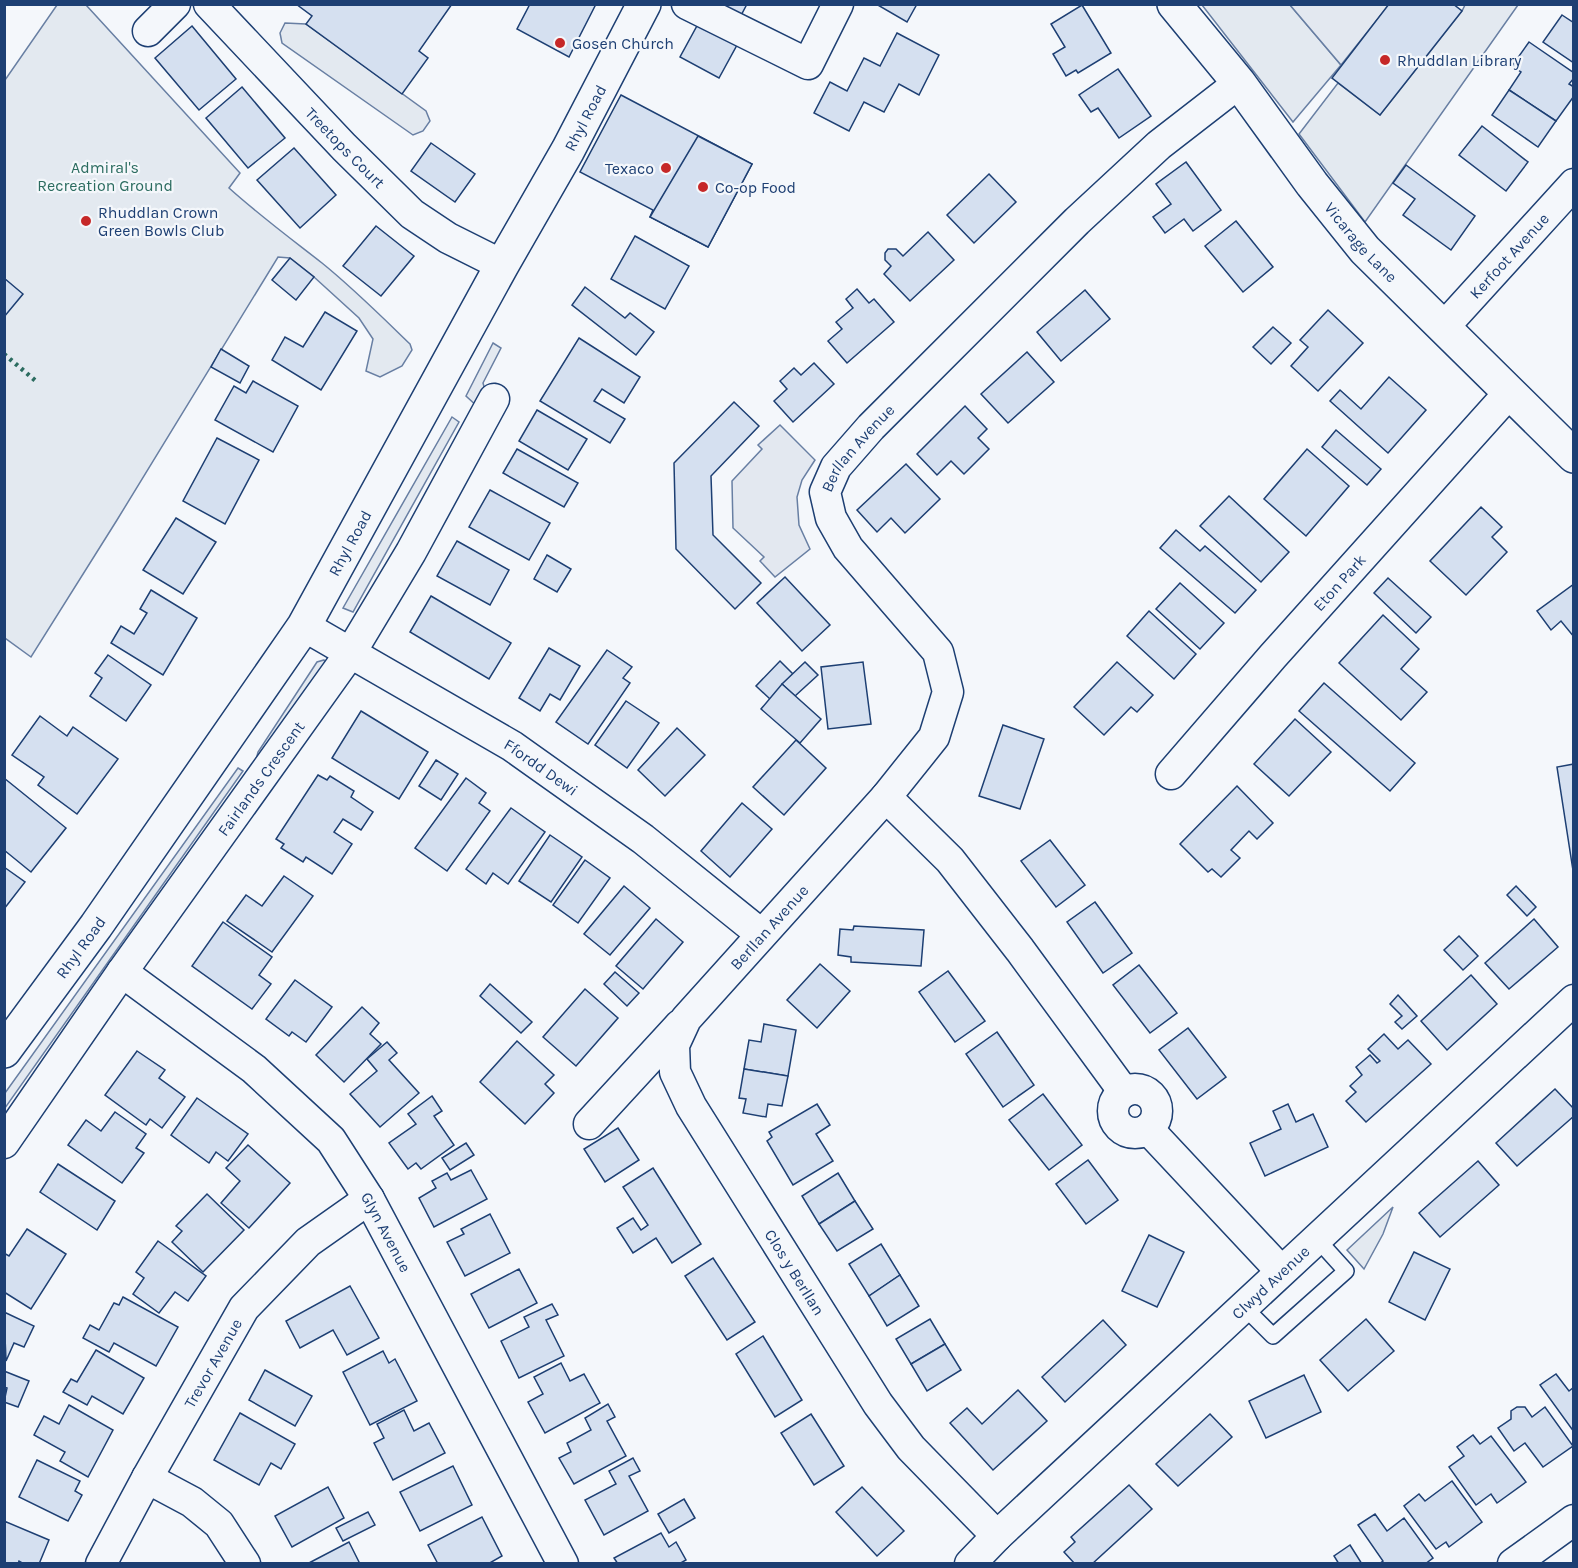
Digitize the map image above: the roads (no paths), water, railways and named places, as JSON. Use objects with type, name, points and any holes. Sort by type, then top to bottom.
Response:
[{"type":"street","points":[[148,31],[175,4]]},
{"type":"street","name":"Treetops Court","points":[[209,4],[344,147],[412,214],[448,238],[502,265]]},
{"type":"street","name":"Rhyl Road","points":[[4,1051],[96,926],[304,626],[502,265],[568,150],[644,4]]},
{"type":"street","points":[[687,4],[808,64],[838,4]]},
{"type":"street","name":"Vicarage Lane","points":[[1174,4],[1239,82],[1312,184],[1365,250],[1574,456]]},
{"type":"street","name":"Berllan Avenue","points":[[717,987],[761,934],[886,797],[934,737],[948,692],[938,652],[848,548],[831,518],[825,492],[836,467],[871,427],[1077,221],[1159,145],[1239,82]]},
{"type":"street","name":"Kerfoot Avenue","points":[[1443,328],[1574,184]]},
{"type":"street","name":"Eton Park","points":[[1172,774],[1304,622],[1510,392]]},
{"type":"street","name":"Fairlands Crescent","points":[[4,1143],[122,972],[351,652],[411,552],[494,399]]},
{"type":"street","name":"Ffordd Dewi","points":[[304,626],[512,746],[643,839],[761,934]]},
{"type":"street","points":[[886,797],[950,860],[1020,950],[1124,1092],[1131,1089],[1145,1091],[1155,1102],[1157,1117],[1148,1129],[1281,1271]]},
{"type":"street","name":"Glyn Avenue","points":[[122,972],[254,1069],[331,1140],[369,1199],[563,1563]]},
{"type":"street","name":"Clos y Berllan","points":[[717,987],[686,1019],[674,1045],[675,1072],[691,1106],[878,1404],[911,1448],[996,1536]]},
{"type":"street","name":"Clwyd Avenue","points":[[970,1563],[996,1536],[1574,1000]]},
{"type":"street","points":[[589,1124],[686,1019]]},
{"type":"street","name":"Trevor Avenue","points":[[101,1563],[244,1308],[308,1242],[369,1199]]},
{"type":"street","points":[[147,1478],[192,1502],[219,1524],[245,1563]]},
{"type":"street","points":[[1513,1563],[1574,1520]]},
{"type":"lane","points":[[1244,1307],[1273,1336],[1346,1271],[1317,1239]]},
{"type":"place","name":"Gosen Church","points":[[560,43]]},
{"type":"place","name":"Rhuddlan Library","points":[[1385,60]]},
{"type":"place","name":"Texaco","points":[[666,168]]},
{"type":"place","name":"Co-op Food","points":[[703,187]]},
{"type":"place","name":"Rhuddlan Crown Green Bowls Club","points":[[86,221]]},
{"type":"park label","name":"Admiral's Recreation Ground","points":[[105,176]]}]
